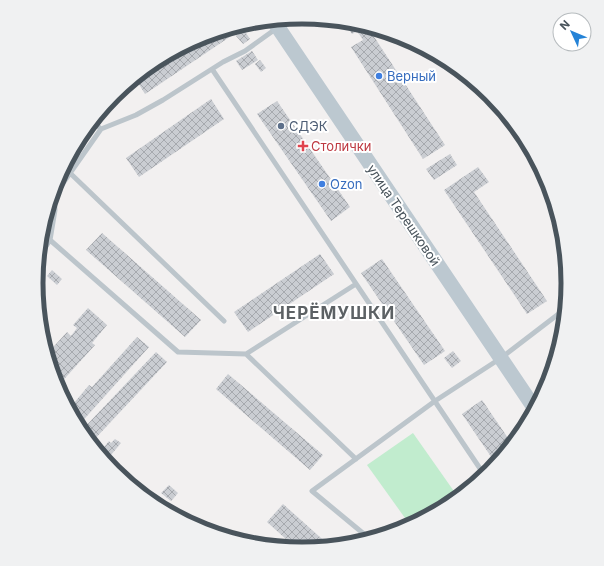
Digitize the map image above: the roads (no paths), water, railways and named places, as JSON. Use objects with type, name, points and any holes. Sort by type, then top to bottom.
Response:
[{"type":"main road","name":"улица Терешковой","points":[[276,26],[531,403]]},
{"type":"lane","points":[[65,180],[101,129],[136,115],[245,51],[273,26]]},
{"type":"lane","points":[[212,69],[481,470]]},
{"type":"lane","points":[[97,125],[101,129]]},
{"type":"lane","points":[[70,172],[224,321]]},
{"type":"lane","points":[[45,247],[50,240],[55,207]]},
{"type":"lane","points":[[47,238],[178,352],[246,354],[356,284]]},
{"type":"lane","points":[[364,534],[312,491],[435,401],[501,358],[559,313]]},
{"type":"lane","points":[[246,354],[356,459]]},
{"type":"place","name":"Верный","points":[[379,76]]},
{"type":"place","name":"СДЭК","points":[[281,126]]},
{"type":"place","name":"Столички","points":[[303,146]]},
{"type":"place","name":"Ozon","points":[[322,184]]},
{"type":"district","name":"ЧЕРЁМУШКИ","points":[[334,313]]}]
